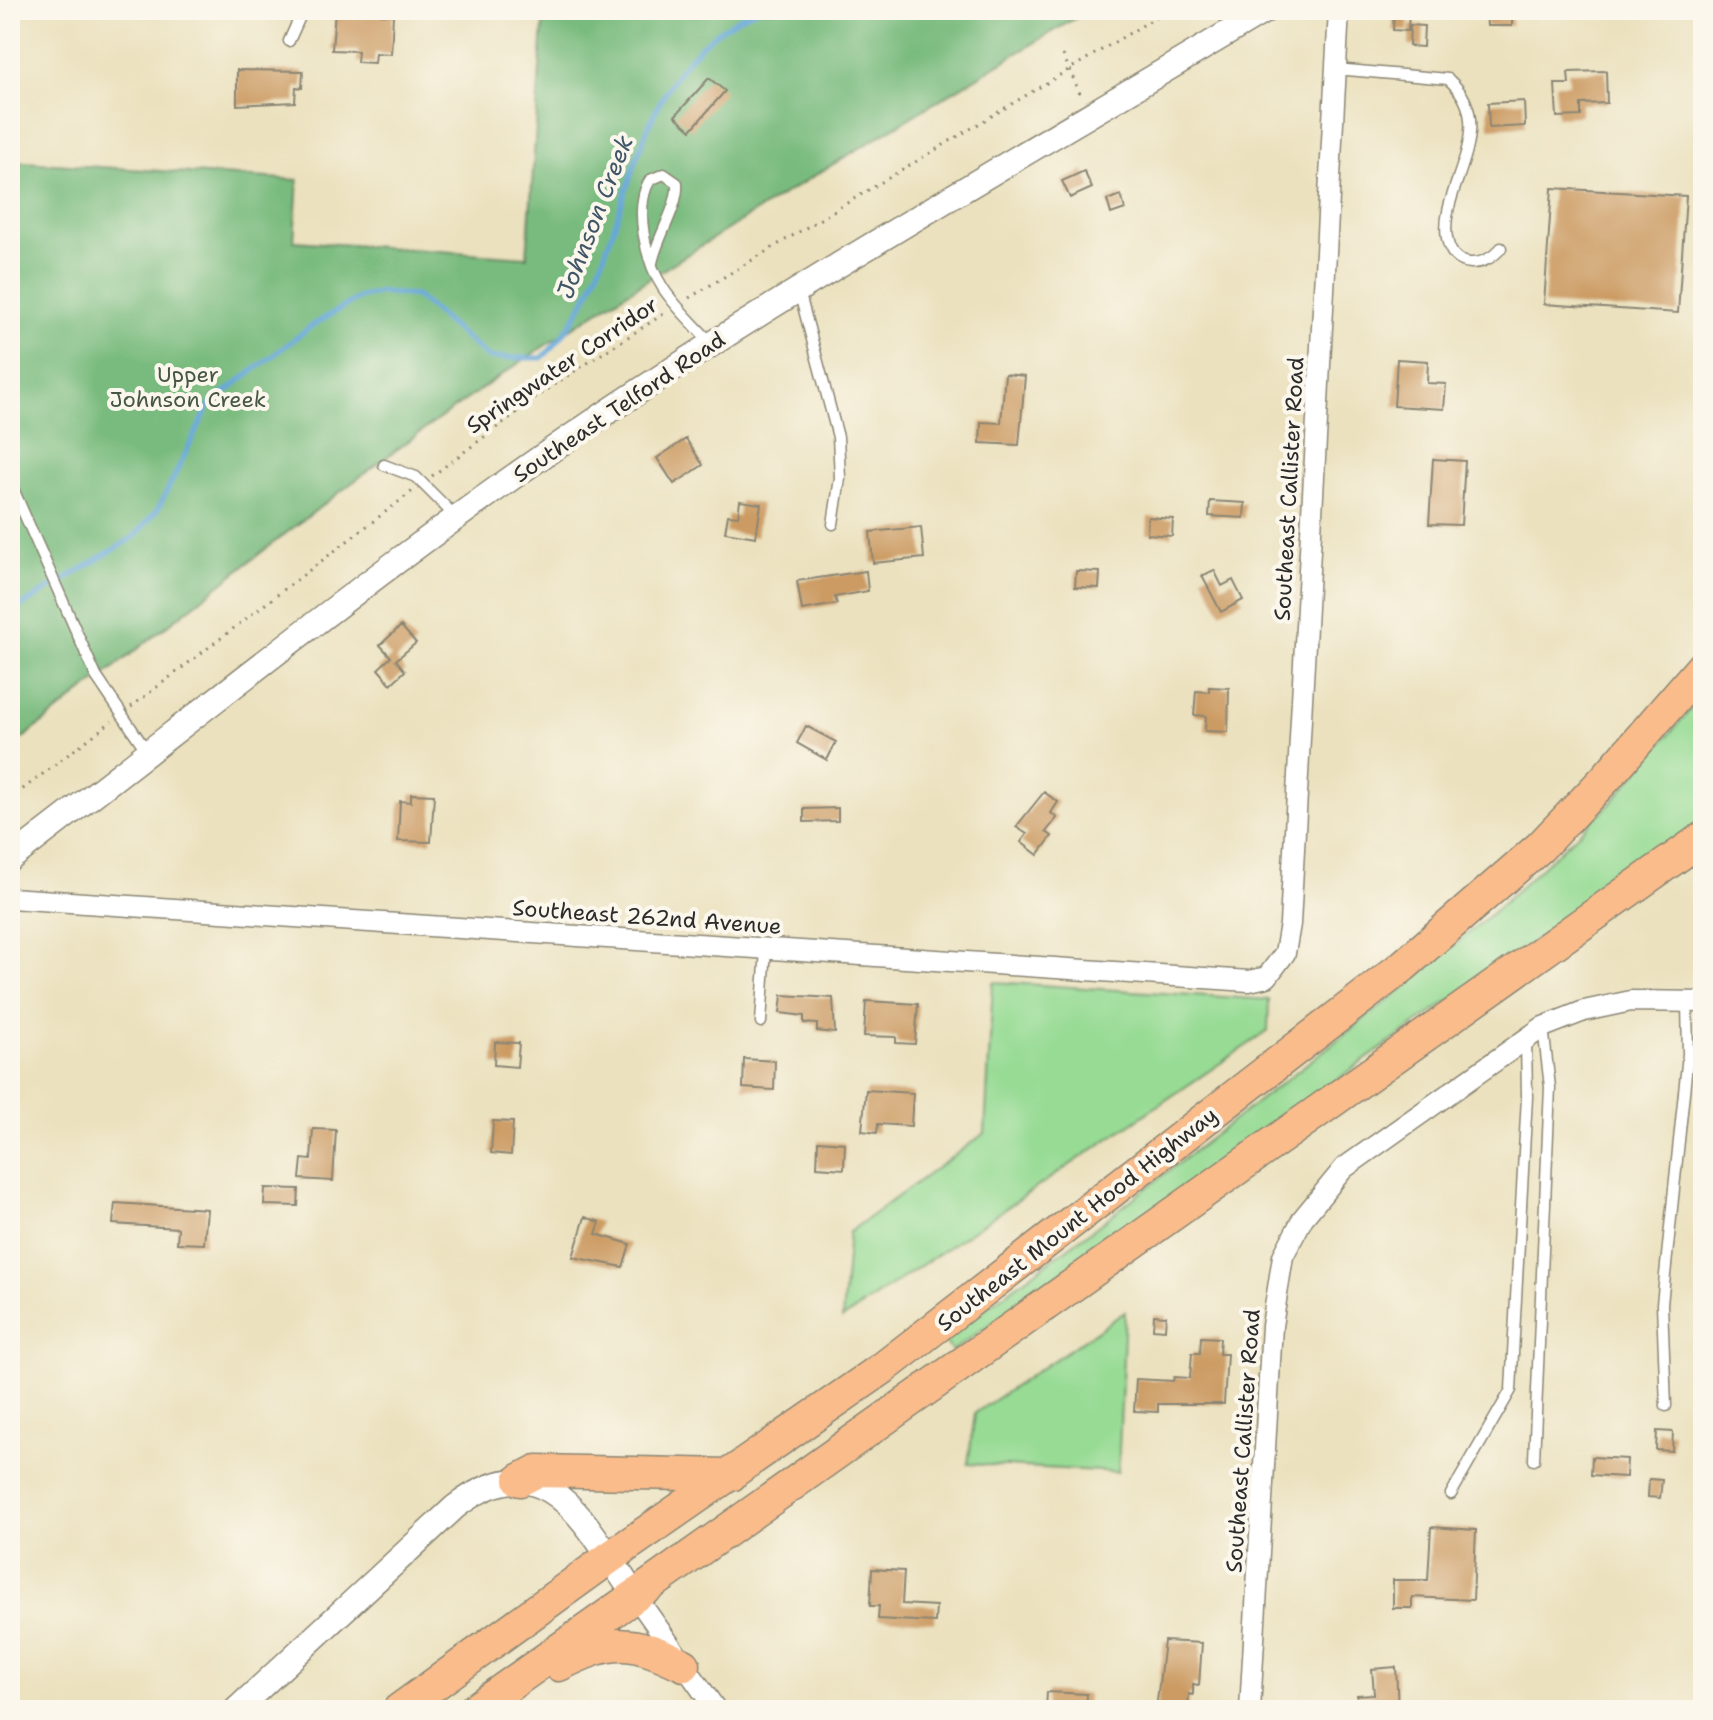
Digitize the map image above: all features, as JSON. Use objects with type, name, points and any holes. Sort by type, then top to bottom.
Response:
[{"type":"highway","name":"Southeast Mount Hood Highway","points":[[399,1710],[609,1558],[883,1368],[1453,925],[1576,810],[1703,666]]},
{"type":"highway","name":"Southeast Mount Hood Highway","points":[[483,1704],[1703,838]]},
{"type":"highway","points":[[634,1594],[649,1561],[810,1448],[883,1368]]},
{"type":"highway","points":[[520,1480],[537,1471],[731,1475]]},
{"type":"highway","points":[[427,1710],[595,1592],[609,1558]]},
{"type":"highway","points":[[483,1704],[579,1655],[611,1644],[642,1645],[684,1665]]},
{"type":"street","name":"Southeast Telford Road","points":[[10,859],[457,518],[596,420],[712,344],[1266,10]]},
{"type":"street","name":"Southeast Callister Road","points":[[1277,968],[1285,953],[1290,924],[1339,10]]},
{"type":"street","name":"Southeast 262nd Avenue","points":[[10,898],[1249,981],[1267,977],[1277,968]]},
{"type":"street","points":[[1526,1039],[1543,1027],[1584,1011],[1631,1001],[1695,1002]]},
{"type":"street","name":"Southeast Callister Road","points":[[1250,1710],[1272,1326],[1283,1256],[1303,1218],[1344,1168],[1526,1039]]},
{"type":"street","points":[[236,1710],[455,1507],[478,1489],[520,1480],[540,1485],[569,1504],[716,1710]]},
{"type":"lane","points":[[289,41],[303,10]]},
{"type":"lane","points":[[1336,69],[1448,79],[1455,85],[1464,97],[1469,130],[1466,157],[1448,217],[1446,237],[1451,250],[1462,262],[1475,266],[1491,260],[1501,248]]},
{"type":"lane","points":[[652,263],[661,230],[677,194],[677,183],[664,174],[650,180],[644,194],[643,215],[652,263],[664,289],[712,344]]},
{"type":"lane","points":[[799,291],[838,437],[840,478],[833,524]]},
{"type":"lane","points":[[384,465],[410,473],[424,483],[457,518]]},
{"type":"lane","points":[[10,482],[96,676],[148,753]]},
{"type":"lane","points":[[761,1022],[766,949]]},
{"type":"lane","points":[[1666,1406],[1662,1304],[1695,1002]]},
{"type":"lane","points":[[1534,1460],[1550,1087],[1543,1027]]},
{"type":"lane","points":[[1451,1494],[1511,1390],[1527,1097],[1526,1039]]},
{"type":"path","name":"Springwater Corridor","points":[[10,799],[555,384],[678,306],[1168,10]]},
{"type":"path","points":[[1063,55],[1090,116]]},
{"type":"green space","name":"Upper Johnson Creek","points":[[544,10],[1089,10],[685,256],[482,388],[345,488],[10,748],[10,161],[298,180],[294,241],[527,257]]},
{"type":"green space","points":[[1703,694],[1703,822],[952,1351],[943,1339],[1095,1228],[1408,985],[1501,905],[1612,802]]},
{"type":"green space","points":[[993,982],[1269,1000],[1268,1031],[842,1319],[849,1232],[985,1133]]},
{"type":"green space","points":[[1125,1312],[1118,1472],[968,1464],[975,1413]]},
{"type":"building","points":[[335,10],[381,10],[381,14],[393,15],[391,54],[375,53],[374,63],[357,62],[358,51],[332,50]]},
{"type":"building","points":[[1394,10],[1409,10],[1408,31],[1393,30]]},
{"type":"building","points":[[1486,10],[1512,10],[1512,26],[1487,26]]},
{"type":"building","points":[[1410,25],[1424,26],[1423,47],[1409,46]]},
{"type":"building","points":[[237,70],[303,71],[302,88],[296,87],[295,102],[237,105]]},
{"type":"building","points":[[1606,71],[1607,103],[1581,104],[1581,116],[1557,117],[1555,84],[1569,84],[1568,72]]},
{"type":"building","points":[[709,78],[725,91],[691,130],[675,116]]},
{"type":"building","points":[[1524,101],[1525,126],[1489,128],[1488,103]]},
{"type":"building","points":[[1084,171],[1092,188],[1070,198],[1062,181]]},
{"type":"building","points":[[1552,188],[1686,196],[1678,313],[1544,304]]},
{"type":"building","points":[[1121,195],[1125,209],[1111,214],[1107,200]]},
{"type":"building","points":[[1397,359],[1428,361],[1427,383],[1446,384],[1444,409],[1394,406]]},
{"type":"building","points":[[1005,374],[1025,376],[1019,445],[980,443],[981,422],[1001,423]]},
{"type":"building","points":[[686,439],[703,465],[674,484],[657,458]]},
{"type":"building","points":[[1433,459],[1465,461],[1461,525],[1429,524]]},
{"type":"building","points":[[740,501],[761,504],[756,537],[725,532],[728,515],[738,516]]},
{"type":"building","points":[[1210,501],[1245,503],[1244,518],[1209,516]]},
{"type":"building","points":[[1148,517],[1173,519],[1172,536],[1147,534]]},
{"type":"building","points":[[921,527],[924,558],[873,563],[870,532]]},
{"type":"building","points":[[1214,570],[1222,586],[1233,580],[1243,600],[1221,612],[1202,576]]},
{"type":"building","points":[[866,571],[868,591],[835,597],[837,604],[802,610],[797,581]]},
{"type":"building","points":[[1076,571],[1100,572],[1099,588],[1075,587]]},
{"type":"building","points":[[401,626],[416,643],[396,660],[405,671],[391,684],[378,669],[391,657],[380,645]]},
{"type":"building","points":[[1209,687],[1229,688],[1228,732],[1205,731],[1206,716],[1194,715],[1196,691],[1209,692]]},
{"type":"building","points":[[806,726],[836,742],[827,760],[797,743]]},
{"type":"building","points":[[1044,792],[1058,802],[1051,813],[1057,818],[1046,832],[1052,836],[1038,855],[1021,842],[1027,834],[1016,827]]},
{"type":"building","points":[[411,794],[434,795],[431,842],[398,841],[400,801],[411,802]]},
{"type":"building","points":[[838,808],[838,821],[804,822],[804,809]]},
{"type":"building","points":[[782,995],[833,998],[835,1033],[817,1031],[817,1024],[804,1023],[804,1016],[780,1013]]},
{"type":"building","points":[[866,1001],[918,1004],[915,1044],[896,1043],[896,1037],[864,1036]]},
{"type":"building","points":[[495,1042],[519,1043],[517,1067],[494,1065]]},
{"type":"building","points":[[744,1059],[775,1061],[774,1090],[743,1088]]},
{"type":"building","points":[[866,1090],[913,1093],[911,1126],[878,1124],[877,1133],[862,1131]]},
{"type":"building","points":[[493,1121],[513,1122],[511,1155],[491,1153]]},
{"type":"building","points":[[313,1129],[336,1130],[333,1181],[300,1179],[302,1159],[311,1160]]},
{"type":"building","points":[[818,1141],[845,1143],[844,1169],[817,1167]]},
{"type":"building","points":[[265,1188],[299,1189],[298,1206],[264,1205]]},
{"type":"building","points":[[115,1203],[207,1209],[204,1244],[177,1243],[178,1228],[113,1224]]},
{"type":"building","points":[[585,1217],[600,1222],[596,1234],[630,1244],[623,1267],[573,1257]]},
{"type":"building","points":[[1154,1315],[1166,1316],[1165,1330],[1153,1329]]},
{"type":"building","points":[[1201,1337],[1220,1338],[1219,1354],[1227,1354],[1224,1404],[1158,1404],[1158,1412],[1134,1411],[1136,1379],[1173,1381],[1174,1377],[1190,1378],[1192,1353],[1200,1353]]},
{"type":"building","points":[[1657,1431],[1673,1432],[1672,1451],[1656,1450]]},
{"type":"building","points":[[1592,1457],[1627,1459],[1626,1477],[1591,1475]]},
{"type":"building","points":[[1649,1479],[1662,1480],[1660,1498],[1648,1497]]},
{"type":"building","points":[[1431,1527],[1476,1530],[1473,1600],[1412,1597],[1412,1608],[1393,1608],[1393,1580],[1428,1580]]},
{"type":"building","points":[[872,1569],[904,1571],[902,1604],[936,1606],[935,1622],[878,1619],[879,1606],[870,1606]]},
{"type":"building","points":[[1164,1641],[1202,1643],[1199,1685],[1193,1684],[1188,1710],[1156,1710]]},
{"type":"building","points":[[1396,1667],[1398,1710],[1358,1710],[1357,1695],[1374,1694],[1372,1669]]},
{"type":"building","points":[[1047,1692],[1087,1694],[1086,1710],[1046,1710]]},
{"type":"waterway","name":"Johnson Creek","points":[[10,613],[134,537],[158,509],[210,404],[310,327],[358,298],[381,292],[416,296],[489,358],[542,358],[572,321],[595,279],[643,140],[663,97],[689,58],[725,27],[757,10]]}]
